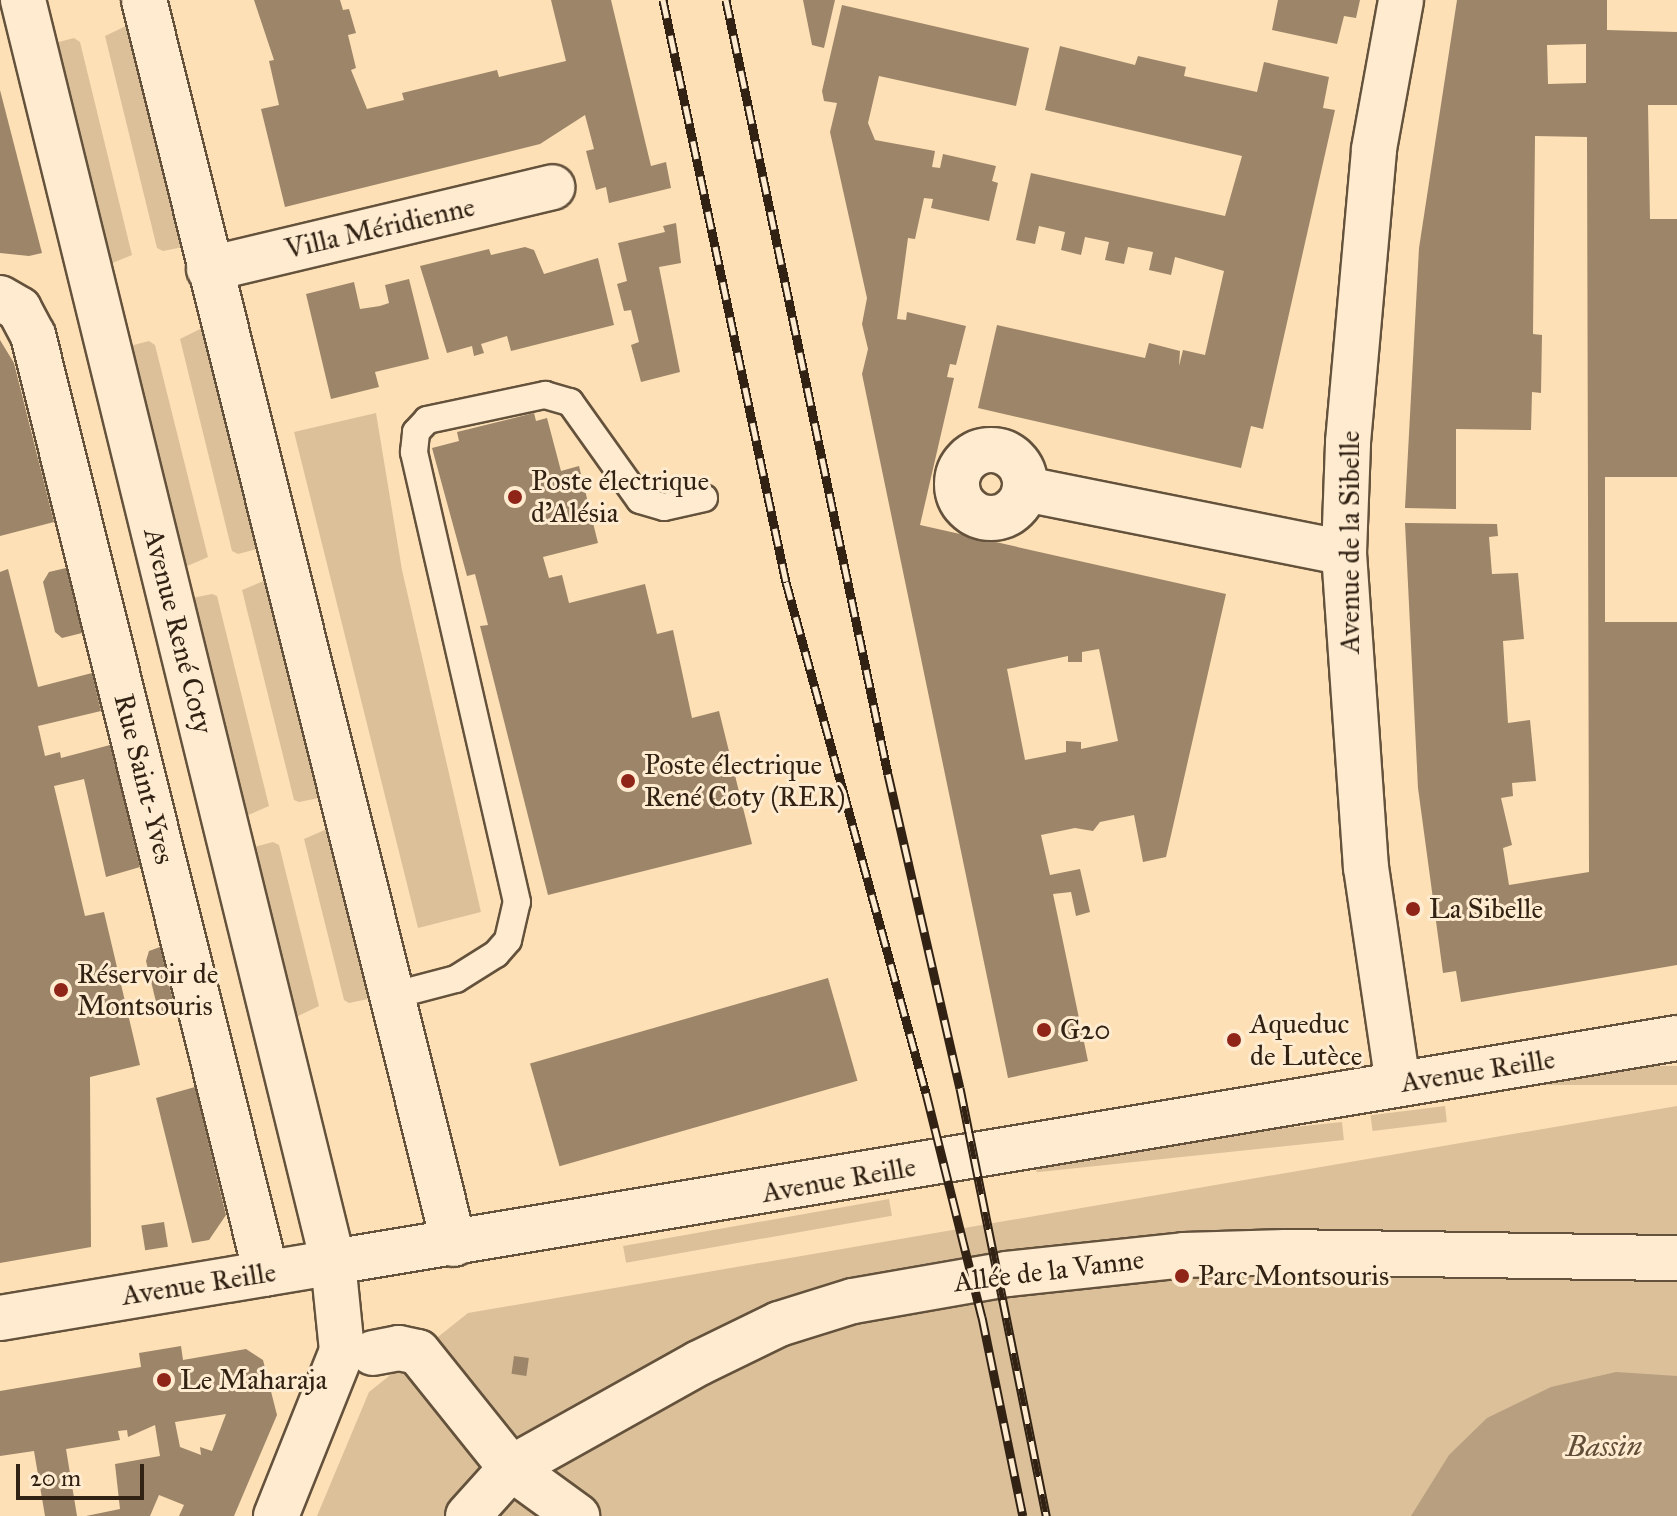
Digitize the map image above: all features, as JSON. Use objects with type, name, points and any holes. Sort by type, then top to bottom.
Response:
[{"type":"street","name":"Avenue René Coty","points":[[23,0],[333,1262],[342,1351],[276,1516]]},
{"type":"street","points":[[144,0],[209,269],[414,991],[454,1244]]},
{"type":"street","name":"Avenue de la Sibelle","points":[[1398,1084],[1366,868],[1344,553],[1348,442],[1374,149],[1401,0]]},
{"type":"street","name":"Villa Méridienne","points":[[209,269],[552,187]]},
{"type":"street","name":"Rue Saint-Yves","points":[[0,298],[19,309],[33,335],[266,1273]]},
{"type":"street","points":[[1025,489],[1344,553]]},
{"type":"street","name":"Avenue Reille","points":[[0,1318],[1677,1038]]},
{"type":"street","name":"Allée de la Vanne","points":[[468,1516],[511,1468],[779,1324],[853,1301],[920,1288],[1184,1255],[1285,1252],[1672,1262]]},
{"type":"street","points":[[373,1353],[399,1348],[418,1352],[511,1468],[577,1516]]},
{"type":"lane","points":[[414,991],[496,954],[508,940],[517,902],[414,452],[416,432],[427,420],[545,395],[570,402],[640,500],[664,507],[704,498]]},
{"type":"shaded area","points":[[128,25],[183,247],[163,251],[157,248],[105,36]]},
{"type":"shaded area","points":[[74,38],[80,42],[132,255],[110,264],[55,43]]},
{"type":"shaded area","points":[[202,328],[257,549],[238,554],[232,551],[180,339]]},
{"type":"shaded area","points":[[149,341],[155,345],[208,557],[185,567],[130,346]]},
{"type":"shaded area","points":[[376,413],[402,570],[481,912],[418,928],[294,432]]},
{"type":"shaded area","points":[[266,580],[319,798],[299,802],[294,800],[242,590]]},
{"type":"shaded area","points":[[217,596],[269,806],[246,816],[192,598]]},
{"type":"shaded area","points":[[327,829],[368,999],[349,1003],[344,1000],[304,839]]},
{"type":"shaded area","points":[[273,842],[279,845],[319,1006],[296,1017],[254,847]]},
{"type":"shaded area","points":[[1469,1066],[1677,1066],[1677,1085],[1469,1085]]},
{"type":"shaded area","points":[[1445,1106],[1447,1122],[1373,1131],[1371,1115]]},
{"type":"shaded area","name":"Parc Montsouris","points":[[1677,1106],[1677,1516],[317,1516],[369,1392],[468,1313]]},
{"type":"shaded area","points":[[1342,1122],[1344,1140],[1037,1172],[1035,1154]]},
{"type":"shaded area","points":[[889,1199],[892,1216],[626,1263],[623,1246]]},
{"type":"water","name":"Bassin","points":[[1616,1372],[1677,1376],[1677,1516],[1411,1516],[1449,1455],[1487,1418],[1551,1387]]},
{"type":"building","points":[[254,0],[340,0],[343,10],[349,9],[356,33],[348,35],[356,68],[351,70],[367,109],[404,100],[402,93],[497,70],[499,77],[566,61],[551,0],[611,0],[651,166],[666,162],[671,188],[609,203],[606,187],[596,190],[586,151],[594,149],[585,115],[540,144],[285,207],[261,109],[279,105],[269,61],[274,60]]},
{"type":"building","points":[[803,0],[835,0],[824,48],[812,45]]},
{"type":"building","points":[[1278,0],[1360,0],[1356,18],[1344,16],[1337,44],[1272,30]]},
{"type":"building","points":[[1457,0],[1607,0],[1607,30],[1677,32],[1677,105],[1648,105],[1650,219],[1677,219],[1677,477],[1605,477],[1605,622],[1677,622],[1677,965],[1461,1002],[1456,971],[1443,973],[1418,788],[1405,523],[1497,524],[1498,536],[1489,537],[1492,574],[1518,573],[1524,639],[1503,641],[1508,723],[1530,720],[1536,781],[1512,783],[1513,796],[1501,798],[1512,845],[1503,848],[1509,885],[1589,872],[1587,137],[1535,136],[1533,334],[1542,335],[1541,393],[1532,392],[1531,430],[1456,429],[1456,509],[1405,508],[1419,248]],"holes":[[[1586,44],[1586,83],[1548,84],[1547,45]]]},
{"type":"building","points":[[842,5],[1029,48],[1016,106],[879,76],[868,123],[875,140],[935,151],[932,167],[940,168],[943,154],[996,166],[992,181],[998,183],[989,221],[931,208],[933,199],[924,198],[915,239],[908,238],[897,319],[906,320],[907,312],[966,326],[956,365],[950,364],[947,377],[954,378],[920,525],[1226,594],[1166,857],[1143,862],[1134,815],[1100,822],[1093,831],[1075,828],[1041,835],[1050,875],[1080,869],[1090,912],[1076,916],[1071,892],[1053,894],[1088,1061],[1008,1078],[862,374],[868,349],[862,324],[867,298],[830,132],[837,103],[824,101],[822,91]],"holes":[[[1099,649],[1118,741],[1081,749],[1081,742],[1066,741],[1066,752],[1025,760],[1007,669],[1068,656],[1068,662],[1082,662],[1082,652]]]},
{"type":"building","points":[[1060,46],[1135,65],[1138,56],[1186,67],[1184,76],[1257,92],[1264,62],[1329,77],[1323,108],[1335,110],[1263,429],[1251,426],[1241,468],[978,408],[997,325],[1145,358],[1149,343],[1180,351],[1179,366],[1183,350],[1205,355],[1224,271],[1175,257],[1171,275],[1149,270],[1153,252],[1128,247],[1124,264],[1105,260],[1109,242],[1085,237],[1081,255],[1061,250],[1065,232],[1039,226],[1035,244],[1016,240],[1031,173],[1225,216],[1242,156],[1045,110]]},
{"type":"building","points":[[0,90],[42,253],[29,256],[0,253]]},
{"type":"building","points":[[676,223],[681,263],[659,267],[680,372],[641,382],[631,345],[639,342],[631,310],[624,311],[617,284],[627,281],[618,243],[665,232],[663,226]]},
{"type":"building","points":[[525,247],[534,250],[544,274],[598,258],[614,325],[511,351],[507,336],[481,344],[484,353],[474,356],[472,346],[447,353],[420,266],[489,249],[491,255]]},
{"type":"building","points":[[409,279],[429,359],[375,372],[379,387],[331,399],[306,294],[354,282],[360,309],[389,303],[385,285]]},
{"type":"building","points":[[0,340],[14,363],[54,522],[0,536]]},
{"type":"building","points":[[534,413],[536,421],[547,418],[561,471],[579,466],[598,543],[543,557],[549,578],[562,575],[569,603],[645,584],[657,634],[673,630],[692,718],[719,711],[752,844],[548,895],[480,626],[488,625],[475,574],[467,576],[432,448],[459,441],[457,432]]},
{"type":"building","points":[[66,568],[82,633],[62,638],[55,632],[43,582],[49,572]]},
{"type":"building","name":"Réservoir de Montsouris","points":[[8,569],[38,687],[92,673],[101,711],[38,726],[45,756],[60,752],[61,758],[110,745],[140,867],[106,877],[84,779],[54,786],[85,916],[104,912],[140,1065],[90,1077],[91,1247],[0,1263],[0,572]]},
{"type":"building","points":[[160,947],[175,1009],[165,1012],[158,1010],[146,961],[149,951]]},
{"type":"building","points":[[828,978],[857,1081],[560,1166],[530,1063]]},
{"type":"building","points":[[195,1087],[226,1215],[209,1240],[192,1243],[156,1098]]},
{"type":"building","points":[[164,1222],[168,1247],[145,1250],[141,1226]]},
{"type":"building","points":[[181,1346],[183,1360],[246,1349],[263,1360],[277,1415],[234,1516],[179,1516],[184,1505],[159,1495],[150,1516],[86,1516],[120,1509],[115,1464],[160,1456],[155,1425],[128,1437],[127,1430],[118,1431],[120,1440],[66,1449],[77,1516],[45,1516],[34,1451],[0,1456],[0,1391],[141,1367],[139,1353]],"holes":[[[226,1414],[212,1451],[200,1447],[201,1455],[180,1447],[175,1422]]]},
{"type":"building","points":[[514,1356],[529,1358],[526,1376],[511,1374]]},
{"type":"railway","points":[[663,0],[786,582],[926,1093],[982,1317],[1023,1516]]},
{"type":"railway","points":[[726,0],[888,774],[960,1088],[1046,1516]]},
{"type":"place","name":"Poste électrique d'Alésia","points":[[515,497]]},
{"type":"place","name":"Poste électrique René Coty (RER)","points":[[628,781]]},
{"type":"place","name":"La Sibelle","points":[[1413,909]]},
{"type":"place","name":"Réservoir de Montsouris","points":[[61,990]]},
{"type":"place","name":"G20","points":[[1044,1030]]},
{"type":"place","name":"Aqueduc de Lutèce","points":[[1234,1040]]},
{"type":"place","name":"Parc Montsouris","points":[[1182,1276]]},
{"type":"place","name":"Le Maharaja","points":[[164,1380]]}]
